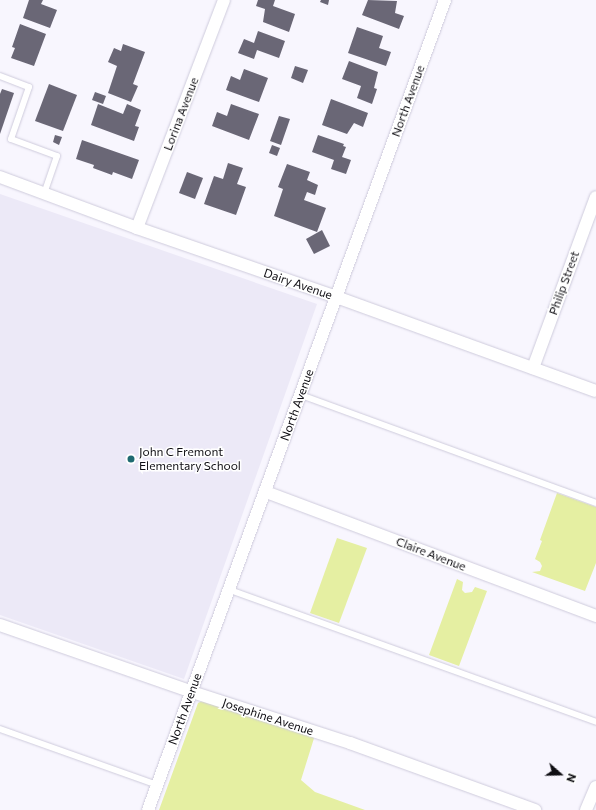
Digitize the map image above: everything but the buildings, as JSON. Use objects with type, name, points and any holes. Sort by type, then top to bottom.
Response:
[{"type":"street","name":"Lorina Avenue","points":[[138,228],[224,0]]},
{"type":"street","name":"North Avenue","points":[[148,810],[266,492],[445,0]]},
{"type":"street","name":"Dairy Avenue","points":[[0,177],[138,228],[336,297],[596,391]]},
{"type":"street","name":"Philip Street","points":[[533,368],[596,197]]},
{"type":"street","name":"Claire Avenue","points":[[266,492],[596,616]]},
{"type":"street","name":"Josephine Avenue","points":[[0,625],[192,692],[350,743],[535,810]]},
{"type":"street","points":[[586,810],[596,787]]},
{"type":"lane","points":[[0,77],[29,87],[11,139],[57,156],[44,193]]},
{"type":"lane","points":[[301,395],[596,503]]},
{"type":"lane","points":[[230,590],[596,722]]},
{"type":"lane","points":[[0,729],[157,785]]},
{"type":"shaded area","name":"John C Fremont Elementary School","points":[[0,194],[317,304],[184,679],[0,615]]},
{"type":"green space","points":[[557,493],[596,507],[596,563],[585,591],[532,572],[540,571],[542,566],[540,562],[535,559],[542,541],[540,540]]},
{"type":"green space","points":[[337,538],[367,548],[339,623],[310,613]]},
{"type":"green space","points":[[457,579],[463,582],[462,590],[465,593],[472,592],[475,587],[487,591],[459,666],[429,655]]},
{"type":"green space","points":[[212,696],[315,735],[301,780],[315,792],[365,810],[159,810],[198,703]]},
{"type":"place","name":"John C Fremont Elementary School","points":[[131,459]]}]
